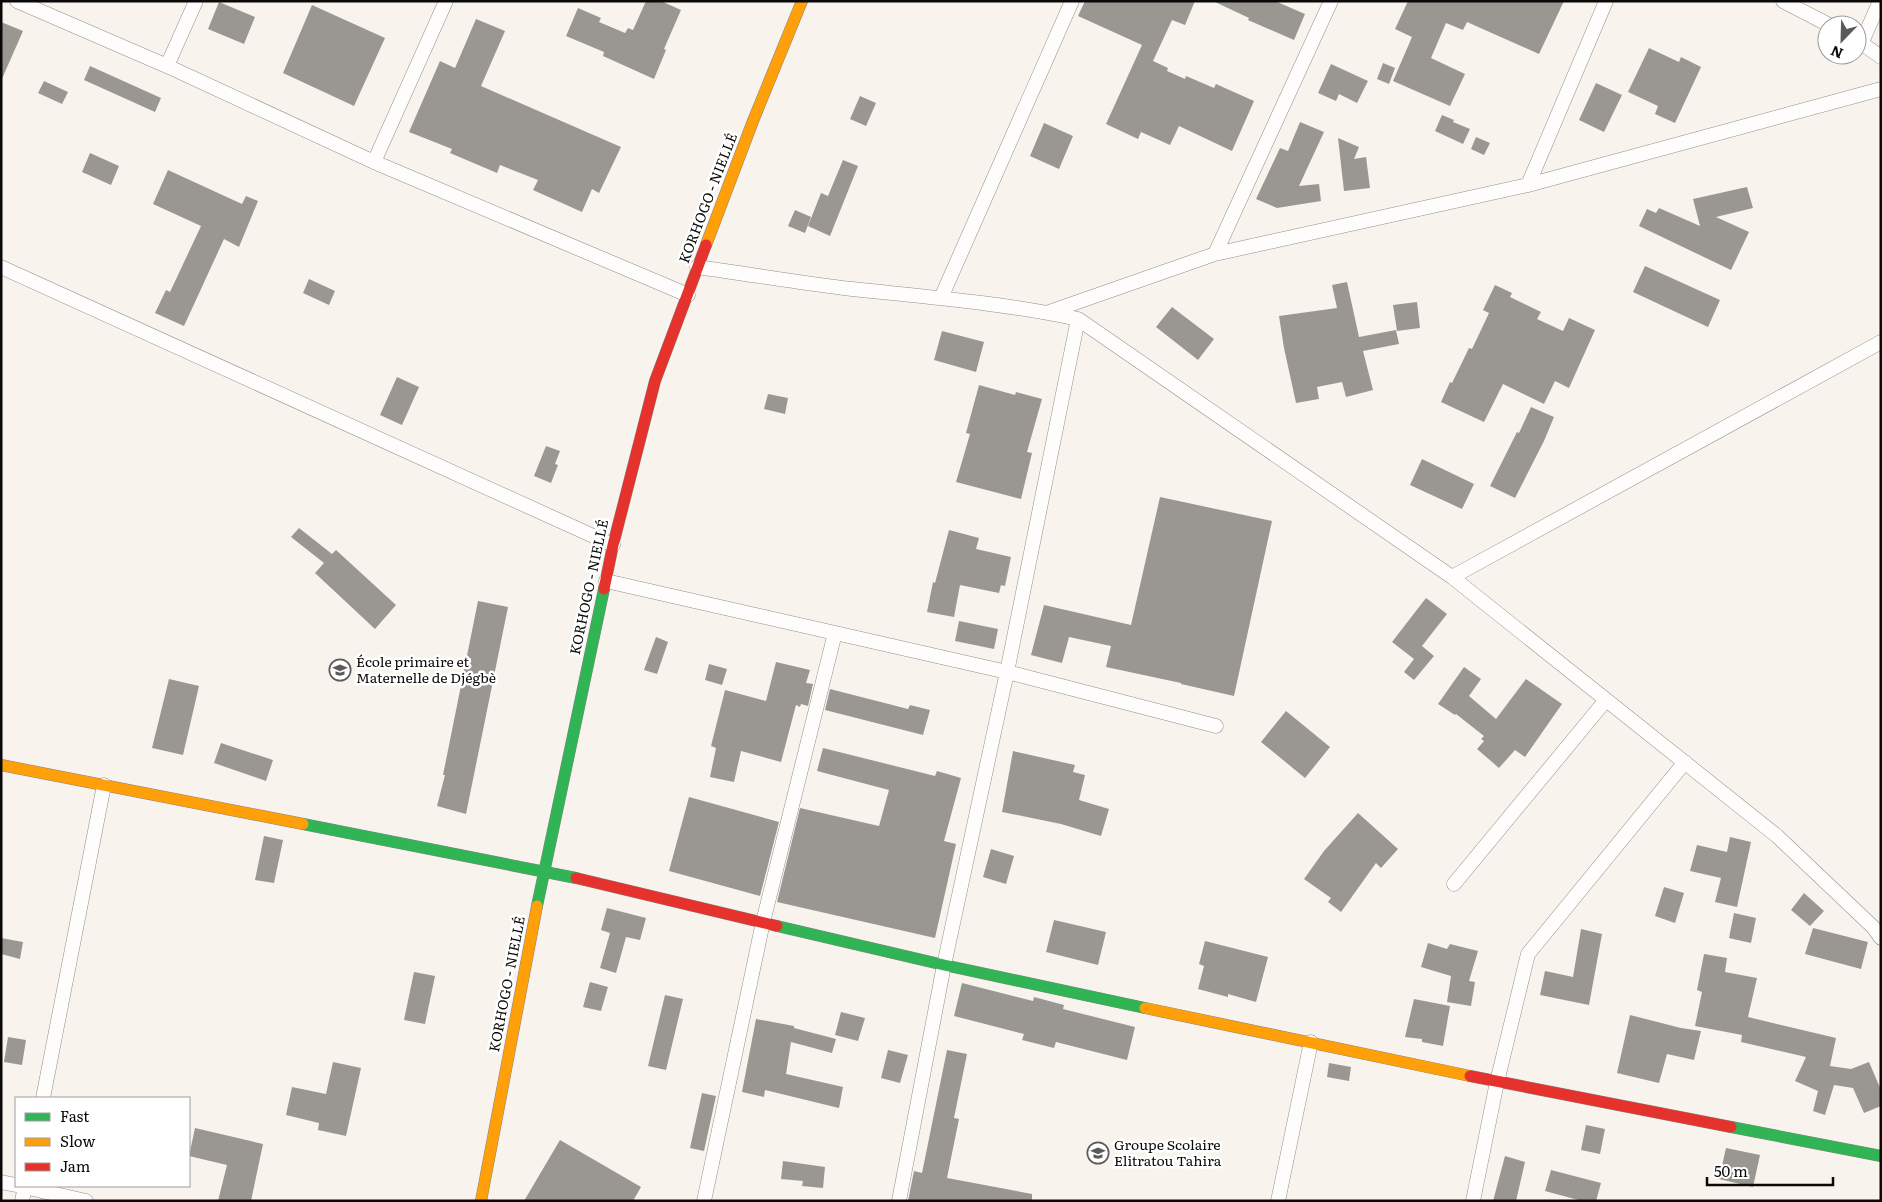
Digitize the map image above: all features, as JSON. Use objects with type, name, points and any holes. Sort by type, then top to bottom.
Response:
[{"type":"street","points":[[16,1],[167,66],[374,162],[688,295]]},
{"type":"street","points":[[167,66],[196,1]]},
{"type":"street","points":[[374,162],[446,1]]},
{"type":"street","name":"KORHOGO - NIELLÉ","points":[[481,1201],[544,871],[613,545],[655,381],[802,1]]},
{"type":"street","points":[[941,298],[1072,1]]},
{"type":"street","points":[[1215,254],[1331,1]]},
{"type":"street","points":[[1528,185],[1606,1]]},
{"type":"street","points":[[1783,1],[1817,19]]},
{"type":"street","points":[[1867,26],[1880,1]]},
{"type":"street","points":[[1867,47],[1881,57]]},
{"type":"street","points":[[1048,312],[1215,254],[1528,185],[1881,89]]},
{"type":"street","points":[[698,266],[850,289],[941,298],[1048,312],[1078,319],[1452,577],[1777,836],[1873,927],[1881,938]]},
{"type":"street","points":[[1,267],[613,545]]},
{"type":"street","points":[[898,1201],[944,965],[1007,672],[1078,319]]},
{"type":"street","points":[[1452,577],[1881,342]]},
{"type":"street","points":[[606,581],[1007,672],[1216,726]]},
{"type":"street","points":[[704,1201],[763,922],[835,633]]},
{"type":"street","points":[[1454,884],[1606,700]]},
{"type":"street","points":[[1473,1201],[1497,1082],[1528,954],[1685,762]]},
{"type":"street","points":[[1,765],[544,871],[944,965],[1497,1082],[1881,1156]]},
{"type":"street","points":[[43,1097],[104,785]]},
{"type":"street","points":[[1278,1201],[1312,1042]]},
{"type":"street","points":[[1,1182],[15,1185]]},
{"type":"street","points":[[22,1187],[22,1201]]},
{"type":"street","points":[[26,1187],[86,1201]]},
{"type":"building","points":[[646,1],[661,1],[681,10],[664,49],[666,50],[654,79],[603,56],[604,52],[566,36],[578,8],[601,18],[599,22],[625,33],[628,28],[633,30]]},
{"type":"building","points":[[1085,1],[1195,1],[1185,25],[1172,20],[1153,61],[1168,68],[1167,71],[1185,79],[1186,76],[1214,88],[1216,84],[1254,101],[1232,151],[1179,126],[1170,145],[1141,132],[1138,139],[1106,124],[1142,45],[1078,16]]},
{"type":"building","points":[[1213,1],[1275,1],[1305,14],[1294,40],[1248,20],[1249,18]]},
{"type":"building","points":[[1408,1],[1564,1],[1539,54],[1467,22],[1463,30],[1446,23],[1431,58],[1465,74],[1450,106],[1393,81],[1412,37],[1395,29]]},
{"type":"building","points":[[219,2],[255,17],[244,44],[208,29]]},
{"type":"building","points":[[312,5],[385,38],[354,106],[283,73]]},
{"type":"building","points":[[476,19],[505,31],[481,86],[621,147],[599,193],[592,189],[582,212],[533,190],[538,180],[500,165],[497,173],[450,153],[452,149],[409,132],[440,61],[455,68]]},
{"type":"building","points":[[1,22],[23,31],[1,81]]},
{"type":"building","points":[[1649,48],[1679,62],[1681,57],[1701,67],[1675,123],[1655,114],[1658,106],[1628,92]]},
{"type":"building","points":[[1383,63],[1395,68],[1389,84],[1377,79]]},
{"type":"building","points":[[1331,64],[1368,81],[1357,103],[1339,94],[1336,101],[1318,93]]},
{"type":"building","points":[[90,66],[161,98],[155,112],[84,80]]},
{"type":"building","points":[[44,81],[68,92],[62,104],[38,93]]},
{"type":"building","points":[[1596,83],[1622,95],[1604,132],[1579,120]]},
{"type":"building","points":[[860,96],[876,103],[866,126],[850,119]]},
{"type":"building","points":[[1442,115],[1470,129],[1463,144],[1435,131]]},
{"type":"building","points":[[1300,122],[1324,132],[1299,186],[1319,184],[1321,201],[1277,208],[1256,199],[1280,148],[1288,151]]},
{"type":"building","points":[[1044,123],[1073,136],[1059,169],[1030,156]]},
{"type":"building","points":[[1476,137],[1490,143],[1484,155],[1471,149]]},
{"type":"building","points":[[1338,138],[1359,147],[1354,159],[1366,157],[1370,188],[1344,191]]},
{"type":"building","points":[[90,153],[119,166],[111,185],[82,172]]},
{"type":"building","points":[[843,160],[858,166],[830,236],[808,226],[821,193],[828,196]]},
{"type":"building","points":[[168,170],[242,204],[246,196],[258,201],[239,247],[224,239],[184,326],[155,313],[166,290],[170,292],[201,226],[153,204]]},
{"type":"building","points":[[1747,187],[1753,208],[1716,217],[1749,232],[1731,270],[1639,226],[1647,209],[1656,213],[1659,208],[1700,226],[1693,199]]},
{"type":"building","points":[[795,210],[811,217],[805,233],[788,226]]},
{"type":"building","points":[[1645,266],[1720,300],[1708,327],[1633,292]]},
{"type":"building","points":[[309,279],[335,291],[329,305],[303,293]]},
{"type":"building","points":[[1347,282],[1359,337],[1396,330],[1399,344],[1363,351],[1373,390],[1346,397],[1342,382],[1317,387],[1319,399],[1296,403],[1279,316],[1337,308],[1332,285]]},
{"type":"building","points":[[1495,285],[1512,293],[1510,297],[1541,312],[1537,319],[1563,331],[1569,318],[1595,330],[1569,388],[1555,381],[1544,404],[1503,384],[1484,422],[1441,402],[1469,348],[1472,349],[1489,313],[1483,310]]},
{"type":"building","points":[[1417,302],[1420,328],[1397,331],[1393,305]]},
{"type":"building","points":[[1172,307],[1214,339],[1198,360],[1156,327]]},
{"type":"building","points":[[942,331],[984,342],[976,372],[934,360]]},
{"type":"building","points":[[397,377],[419,387],[402,425],[380,415]]},
{"type":"building","points":[[979,385],[1015,395],[1016,392],[1042,399],[1027,452],[1032,453],[1021,499],[956,482],[970,434],[966,433]]},
{"type":"building","points":[[768,394],[788,398],[785,414],[764,409]]},
{"type":"building","points":[[1531,407],[1554,417],[1515,498],[1490,486]]},
{"type":"building","points":[[546,446],[560,451],[555,464],[558,465],[551,483],[534,476]]},
{"type":"building","points":[[1422,459],[1474,484],[1462,509],[1410,485]]},
{"type":"building","points":[[1160,497],[1272,521],[1234,696],[1106,667],[1111,646],[1069,637],[1062,663],[1031,655],[1044,605],[1131,625]]},
{"type":"building","points":[[299,528],[332,554],[336,550],[396,605],[375,629],[315,573],[324,563],[291,537]]},
{"type":"building","points":[[949,530],[979,538],[976,549],[1011,557],[1005,586],[1001,585],[999,593],[960,585],[954,617],[927,612],[933,582],[935,583]]},
{"type":"building","points":[[1426,598],[1447,614],[1422,646],[1434,656],[1414,680],[1404,672],[1414,659],[1392,642]]},
{"type":"building","points":[[478,601],[508,607],[466,814],[437,806],[445,775],[443,775]]},
{"type":"building","points":[[959,621],[998,629],[994,649],[955,641]]},
{"type":"building","points":[[656,637],[668,642],[657,674],[644,670]]},
{"type":"building","points":[[776,662],[810,670],[806,683],[813,684],[808,706],[801,704],[800,707],[796,705],[781,762],[741,751],[734,782],[710,777],[716,748],[711,746],[725,690],[766,701]]},
{"type":"building","points":[[709,664],[727,669],[722,685],[705,680]]},
{"type":"building","points":[[1464,667],[1481,679],[1469,696],[1496,719],[1526,679],[1562,704],[1525,757],[1515,750],[1499,768],[1477,749],[1484,741],[1481,739],[1484,736],[1456,714],[1438,704]]},
{"type":"building","points":[[169,679],[199,686],[183,755],[152,748]]},
{"type":"building","points":[[830,689],[908,709],[910,705],[930,710],[923,735],[825,710]]},
{"type":"building","points":[[1286,711],[1330,747],[1305,778],[1261,742]]},
{"type":"building","points":[[221,743],[273,760],[266,781],[214,763]]},
{"type":"building","points":[[823,748],[935,776],[937,771],[961,778],[944,841],[956,844],[935,938],[777,902],[800,808],[879,826],[889,790],[817,771]]},
{"type":"building","points":[[1013,751],[1075,765],[1073,772],[1085,775],[1079,800],[1109,809],[1101,836],[1061,824],[1002,812]]},
{"type":"building","points":[[689,797],[779,822],[760,896],[669,871]]},
{"type":"building","points":[[1358,813],[1398,849],[1381,868],[1376,863],[1341,912],[1328,902],[1331,898],[1304,879],[1324,851]]},
{"type":"building","points":[[264,836],[283,840],[274,883],[255,880]]},
{"type":"building","points":[[1730,837],[1751,842],[1737,907],[1715,902],[1721,878],[1690,871],[1697,845],[1727,852]]},
{"type":"building","points":[[991,849],[1014,856],[1006,884],[983,877]]},
{"type":"building","points":[[1664,887],[1684,893],[1675,923],[1655,916]]},
{"type":"building","points":[[1804,893],[1824,911],[1810,926],[1791,910]]},
{"type":"building","points":[[607,908],[646,918],[640,940],[626,937],[616,973],[600,968],[610,933],[601,930]]},
{"type":"building","points":[[1734,913],[1756,918],[1751,943],[1729,938]]},
{"type":"building","points":[[1054,920],[1106,932],[1098,965],[1046,952]]},
{"type":"building","points":[[1813,928],[1868,942],[1861,969],[1805,954]]},
{"type":"building","points":[[1581,929],[1602,934],[1589,1005],[1540,995],[1545,971],[1573,977]]},
{"type":"building","points":[[1,938],[23,942],[20,959],[1,954]]},
{"type":"building","points":[[1205,941],[1268,957],[1256,1002],[1228,994],[1228,997],[1198,989],[1204,966],[1199,964]]},
{"type":"building","points":[[1428,943],[1447,949],[1450,944],[1478,951],[1469,981],[1475,982],[1471,1006],[1447,1002],[1451,976],[1421,967]]},
{"type":"building","points":[[1704,954],[1727,958],[1725,972],[1757,978],[1748,1017],[1836,1038],[1830,1066],[1851,1069],[1869,1062],[1881,1090],[1881,1106],[1864,1113],[1853,1088],[1834,1085],[1825,1115],[1813,1111],[1818,1091],[1795,1081],[1806,1057],[1741,1042],[1742,1035],[1695,1026],[1702,992],[1697,990]]},
{"type":"building","points":[[414,972],[435,976],[425,1024],[404,1020]]},
{"type":"building","points":[[590,982],[608,987],[601,1011],[583,1007]]},
{"type":"building","points":[[962,983],[1033,1001],[1034,997],[1064,1005],[1063,1009],[1135,1027],[1127,1060],[1056,1042],[1054,1048],[1022,1040],[1024,1034],[954,1016]]},
{"type":"building","points":[[665,995],[683,999],[666,1070],[648,1066]]},
{"type":"building","points":[[1414,999],[1450,1006],[1443,1046],[1422,1042],[1422,1039],[1405,1037]]},
{"type":"building","points":[[841,1012],[865,1018],[858,1041],[835,1035]]},
{"type":"building","points":[[1630,1015],[1701,1031],[1694,1060],[1667,1054],[1659,1083],[1617,1073]]},
{"type":"building","points":[[756,1019],[794,1026],[794,1028],[836,1039],[832,1053],[791,1042],[786,1074],[843,1087],[839,1108],[765,1090],[764,1097],[742,1092]]},
{"type":"building","points":[[8,1037],[26,1040],[22,1065],[4,1062]]},
{"type":"building","points":[[888,1050],[908,1055],[900,1083],[881,1078]]},
{"type":"building","points":[[947,1050],[967,1054],[954,1118],[959,1119],[947,1178],[1032,1194],[1032,1201],[908,1201],[914,1171],[922,1173]]},
{"type":"building","points":[[333,1062],[361,1068],[346,1136],[318,1130],[319,1123],[286,1115],[292,1087],[326,1094]]},
{"type":"building","points":[[1329,1063],[1351,1067],[1349,1081],[1327,1077]]},
{"type":"building","points":[[702,1093],[716,1096],[704,1151],[690,1148]]},
{"type":"building","points":[[1586,1125],[1605,1129],[1600,1154],[1581,1150]]},
{"type":"building","points":[[195,1128],[263,1144],[251,1201],[218,1201],[227,1165],[190,1156]]},
{"type":"building","points":[[560,1140],[641,1187],[633,1201],[524,1201]]},
{"type":"building","points":[[1726,1148],[1760,1155],[1753,1187],[1719,1179]]},
{"type":"building","points":[[1505,1156],[1525,1162],[1516,1201],[1493,1201]]},
{"type":"building","points":[[783,1161],[825,1167],[823,1188],[802,1186],[803,1181],[781,1179]]},
{"type":"building","points":[[1551,1170],[1601,1183],[1596,1201],[1582,1201],[1545,1191]]},
{"type":"traffic: fast","points":[[537,906],[604,589]]},
{"type":"traffic: fast","points":[[303,824],[576,878]]},
{"type":"traffic: fast","points":[[777,926],[944,965],[1145,1008]]},
{"type":"traffic: fast","points":[[1731,1127],[1881,1156]]},
{"type":"traffic: slow","points":[[706,245],[753,121],[802,1]]},
{"type":"traffic: slow","points":[[1,765],[303,824]]},
{"type":"traffic: slow","points":[[481,1201],[537,906]]},
{"type":"traffic: slow","points":[[1145,1008],[1470,1076]]},
{"type":"traffic: jam","points":[[604,589],[613,545],[655,381],[706,245]]},
{"type":"traffic: jam","points":[[576,878],[777,926]]},
{"type":"traffic: jam","points":[[1470,1076],[1731,1127]]},
{"type":"place","name":"École primaire et Maternelle de Djégbè","points":[[340,670]]},
{"type":"place","name":"Groupe Scolaire Elitratou Tahira","points":[[1098,1153]]}]
